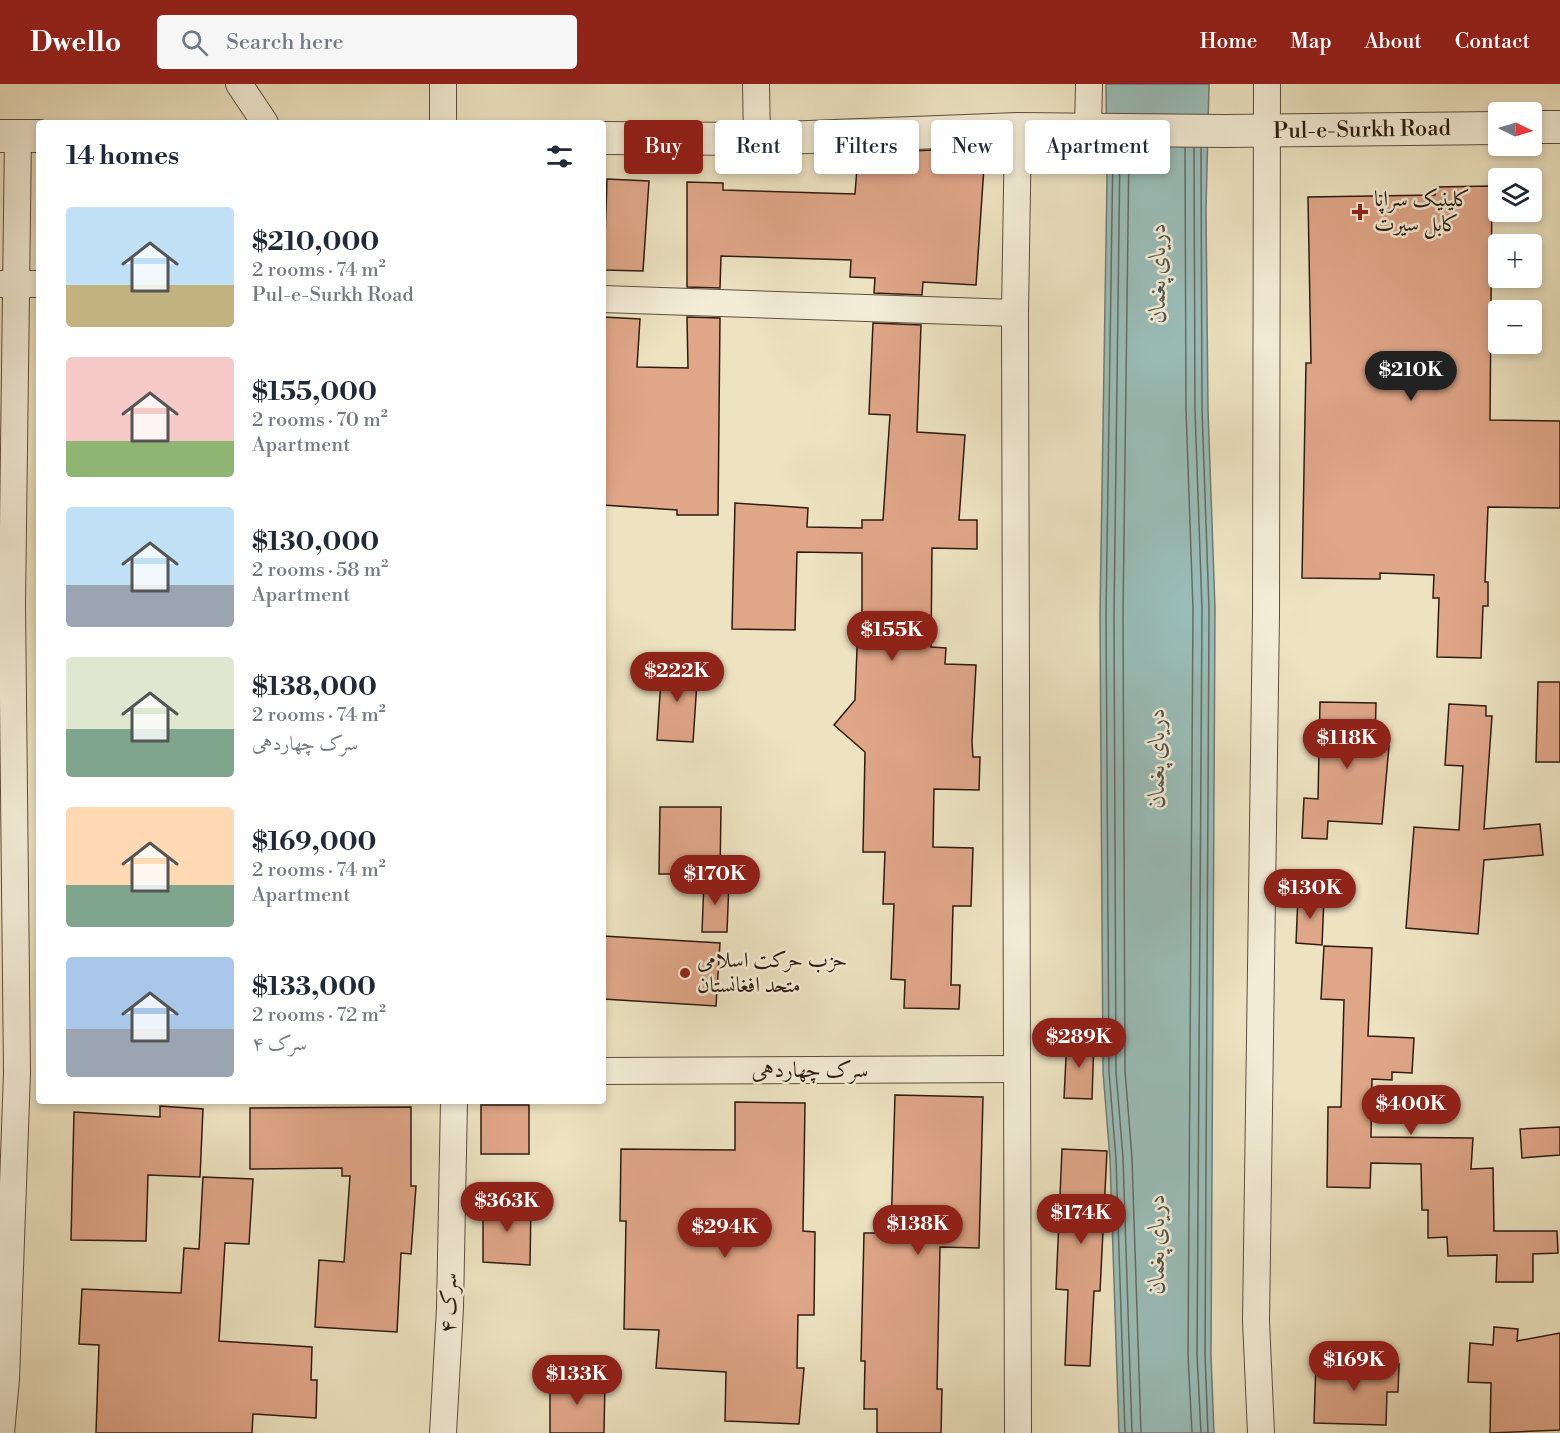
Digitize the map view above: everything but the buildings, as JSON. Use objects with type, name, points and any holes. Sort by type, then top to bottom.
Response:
[{"type":"street","points":[[239,84],[263,120]]},
{"type":"street","points":[[443,84],[443,120]]},
{"type":"street","points":[[756,84],[757,120]]},
{"type":"street","points":[[1089,84],[1091,120]]},
{"type":"street","points":[[1261,1433],[1256,1321],[1266,614],[1268,84]]},
{"type":"street","points":[[1542,128],[1560,127]]},
{"type":"street","name":"Pul-e-Surkh Road","points":[[1170,131],[1488,128]]},
{"type":"street","points":[[1018,129],[1015,313],[1018,1433]]},
{"type":"street","points":[[802,137],[1025,129]]},
{"type":"street","points":[[1,1433],[6,1379],[19,1073],[12,605],[19,284],[19,136]]},
{"type":"street","points":[[606,138],[715,139]]},
{"type":"street","points":[[606,299],[1015,313]]},
{"type":"street","name":"سرک چهاردهی","points":[[606,1071],[1016,1069]]},
{"type":"street","name":"سرک ۴","points":[[443,1433],[450,1308],[454,1104]]},
{"type":"water","name":"دریای پغمان","points":[[1106,84],[1209,84],[1206,210],[1208,410],[1215,608],[1211,1356],[1214,1433],[1119,1433],[1110,1159],[1103,1072],[1100,615],[1107,174],[1170,174],[1170,120],[1106,120]]},
{"type":"place","name":"کلینیک سراپا کابل سیرت","points":[[1360,212]]},
{"type":"place","name":"حزب حرکت اسلامی متحد افغانستان","points":[[685,973]]}]
